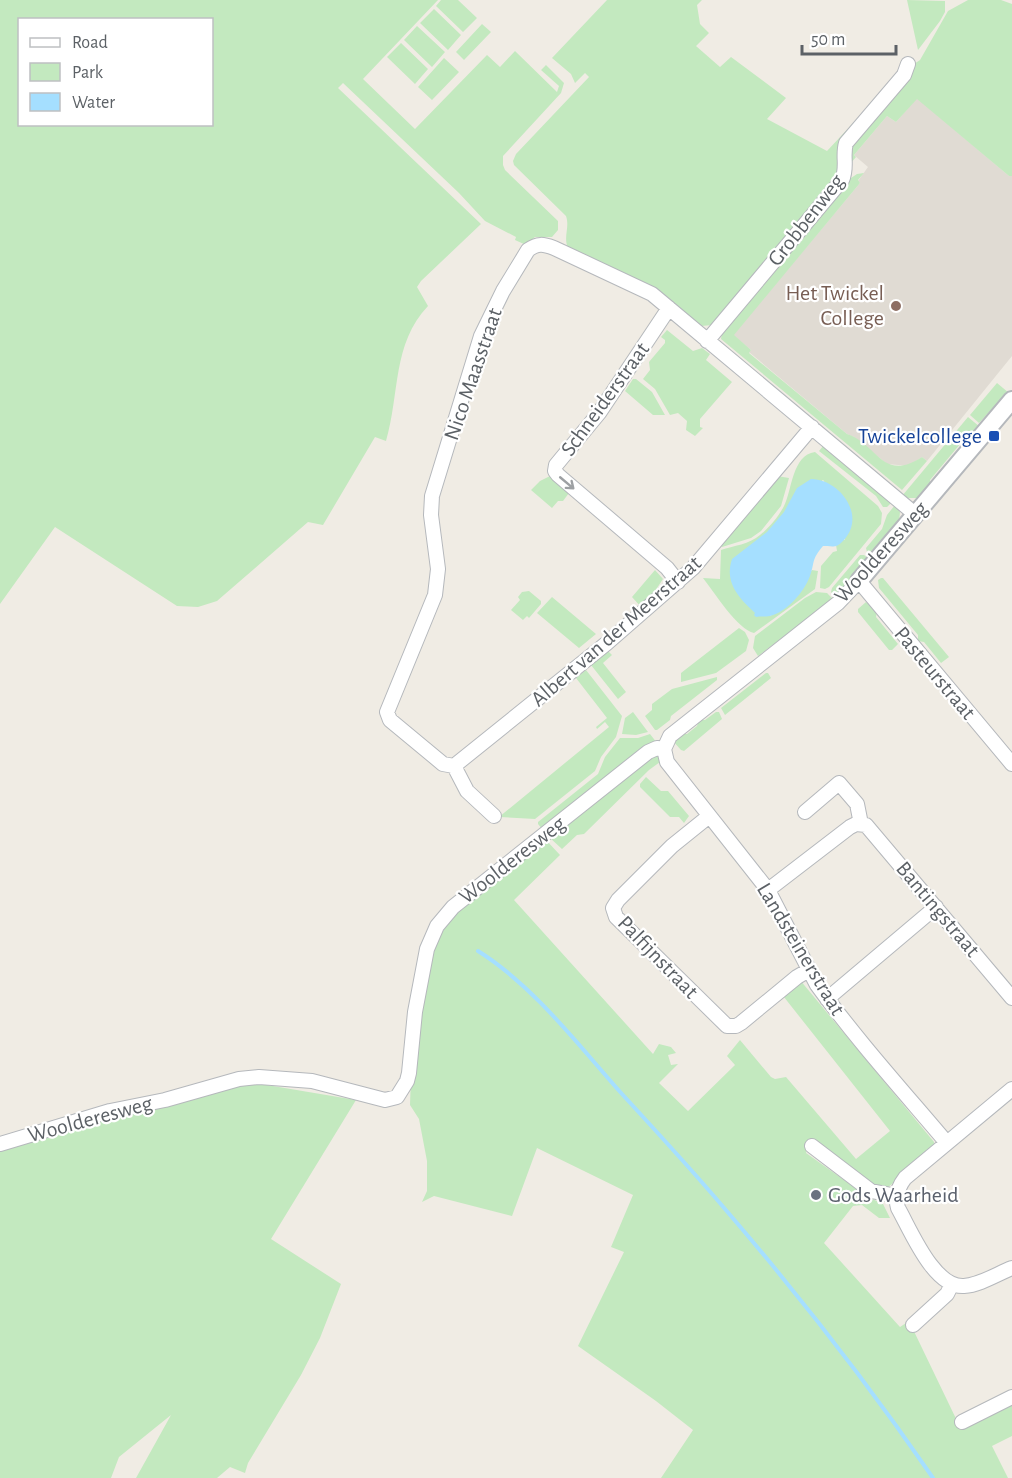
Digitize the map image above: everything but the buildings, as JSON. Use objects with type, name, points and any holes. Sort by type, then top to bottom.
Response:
[{"type":"street","name":"Grobbenweg","points":[[707,342],[842,180],[846,163],[844,149],[846,143],[904,75],[908,64]]},
{"type":"street","name":"Nico Maasstraat","points":[[454,766],[443,764],[390,720],[387,712],[435,595],[438,569],[431,515],[432,496],[481,336],[503,291],[528,250],[543,243],[640,287],[669,308],[915,514]]},
{"type":"street","name":"Schneiderstraat","points":[[669,308],[599,413],[556,465],[555,471],[667,568],[678,582]]},
{"type":"street","name":"Woolderesweg","points":[[0,1143],[238,1079],[259,1077],[312,1081],[385,1100],[397,1097],[409,1073],[415,1012],[427,949],[437,926],[453,907],[648,752],[657,748],[664,749],[670,736],[838,603],[1012,400]]},
{"type":"street","name":"Albert van der Meerstraat","points":[[454,766],[607,643],[693,568],[812,428]]},
{"type":"street","name":"Pasteurstraat","points":[[859,580],[1012,764]]},
{"type":"street","name":"Landsteinerstraat","points":[[664,749],[667,762],[708,817],[768,890],[809,970],[827,999],[947,1143]]},
{"type":"street","points":[[454,766],[467,791],[494,816]]},
{"type":"street","name":"Bantingstraat","points":[[806,812],[839,783],[857,804],[861,824],[870,829],[1012,998]]},
{"type":"street","name":"Palfijnstraat","points":[[708,817],[672,846],[618,900],[613,908],[616,917],[723,1023],[731,1027],[741,1023],[797,977],[809,970]]},
{"type":"street","points":[[768,890],[850,827],[861,824]]},
{"type":"street","points":[[827,999],[936,907]]},
{"type":"street","points":[[1012,1089],[905,1178],[897,1196],[898,1208],[933,1269],[944,1279],[952,1284],[963,1286],[1012,1268]]},
{"type":"street","points":[[812,1146],[871,1191],[897,1196]]},
{"type":"street","points":[[913,1325],[947,1294],[952,1284]]},
{"type":"street","points":[[962,1422],[1012,1397]]},
{"type":"shaded area","points":[[917,98],[1009,176],[1012,176],[1012,356],[927,461],[922,457],[909,466],[887,464],[847,434],[749,352],[751,350],[733,335],[860,183],[858,181],[868,167],[854,155],[887,116],[896,122]]},
{"type":"green space","points":[[0,0],[438,0],[363,79],[415,129],[487,55],[500,67],[515,51],[557,92],[559,86],[541,70],[546,65],[564,83],[561,93],[503,156],[505,170],[558,221],[558,230],[552,237],[535,237],[526,245],[515,240],[516,237],[485,221],[459,193],[343,83],[338,88],[481,224],[417,287],[428,306],[408,336],[399,370],[386,441],[375,437],[323,525],[308,522],[217,601],[198,607],[177,606],[55,527],[0,604]]},
{"type":"green space","points":[[441,0],[458,0],[477,18],[463,32],[436,6]]},
{"type":"green space","points":[[607,0],[702,0],[697,5],[700,24],[709,33],[696,46],[720,67],[731,57],[786,98],[767,119],[827,151],[856,120],[860,122],[840,174],[713,325],[701,326],[657,291],[568,248],[566,216],[514,165],[516,154],[589,77],[585,73],[575,83],[571,74],[552,58]]},
{"type":"green space","points":[[907,0],[945,1],[945,12],[918,50]]},
{"type":"green space","points":[[968,0],[1001,0],[1012,4],[1012,176],[1009,176],[917,99],[896,122],[887,116],[854,155],[856,157],[850,164],[850,148],[914,64],[920,60],[948,11]]},
{"type":"green space","points":[[434,9],[461,35],[448,50],[420,23]]},
{"type":"green space","points":[[482,24],[491,32],[464,60],[456,52]]},
{"type":"green space","points":[[417,26],[445,52],[432,67],[404,40]]},
{"type":"green space","points":[[401,43],[428,69],[415,84],[387,57]]},
{"type":"green space","points":[[444,58],[459,72],[432,100],[418,87]]},
{"type":"green space","points":[[864,173],[858,180],[860,183],[734,335],[751,350],[749,353],[881,459],[898,466],[909,464],[922,457],[927,461],[902,490],[721,339],[722,333],[848,180],[857,174]]},
{"type":"green space","points":[[667,330],[693,351],[702,348],[710,354],[706,360],[732,382],[700,419],[700,427],[703,428],[695,436],[686,430],[687,421],[678,413],[670,415],[655,389],[643,379],[650,370],[649,362],[665,343],[661,337]]},
{"type":"green space","points":[[633,379],[652,392],[665,415],[653,415],[625,391]]},
{"type":"green space","points":[[997,383],[1009,393],[992,413],[990,411],[979,423],[970,415]]},
{"type":"green space","points":[[968,417],[980,427],[972,437],[966,437],[930,480],[930,487],[918,498],[902,496]]},
{"type":"green space","points":[[824,445],[892,502],[887,507],[883,507],[876,496],[819,451]]},
{"type":"green space","points":[[815,452],[878,506],[882,513],[881,524],[825,589],[820,588],[821,566],[833,552],[837,551],[836,545],[841,540],[845,540],[824,481],[789,507],[774,527],[755,615],[770,616],[777,612],[812,570],[818,571],[815,589],[754,633],[734,618],[703,578],[720,579],[721,550],[751,541],[770,525],[784,506],[797,466],[807,455]]},
{"type":"green space","points":[[550,476],[569,493],[563,501],[558,501],[552,508],[531,490],[540,481]]},
{"type":"green space","points":[[777,476],[789,478],[781,506],[761,531],[751,538],[722,547],[720,545]]},
{"type":"green space","points":[[895,505],[900,512],[899,522],[871,556],[866,548],[882,529],[887,515]]},
{"type":"green space","points":[[860,555],[869,559],[835,597],[831,592],[832,588]]},
{"type":"green space","points":[[655,570],[663,579],[657,588],[659,592],[641,607],[632,597]]},
{"type":"green space","points":[[881,578],[949,657],[941,663],[924,642],[918,641],[918,635],[879,588],[878,580]]},
{"type":"green space","points":[[529,591],[541,601],[541,604],[529,618],[527,616],[523,620],[511,610],[520,600],[518,597],[522,592]]},
{"type":"green space","points":[[816,592],[827,593],[833,599],[758,656],[753,648],[755,636]]},
{"type":"green space","points":[[552,597],[596,634],[579,648],[537,613]]},
{"type":"green space","points":[[866,602],[877,612],[876,617],[898,644],[892,650],[889,650],[858,612],[858,609]]},
{"type":"green space","points":[[739,628],[745,632],[749,640],[746,651],[716,673],[681,682],[681,673]]},
{"type":"green space","points":[[608,651],[612,655],[603,663],[626,692],[618,699],[591,665]]},
{"type":"green space","points":[[586,670],[622,716],[616,737],[601,757],[595,771],[535,819],[499,817],[609,727],[605,722],[597,729],[596,727],[607,718],[576,678]]},
{"type":"green space","points":[[766,673],[771,678],[725,715],[721,708]]},
{"type":"green space","points":[[717,677],[717,680],[657,730],[645,716],[652,710],[652,704],[672,689]]},
{"type":"green space","points":[[633,712],[648,732],[636,735],[622,734],[625,718]]},
{"type":"green space","points":[[719,712],[722,719],[684,751],[673,741],[697,726],[699,720],[705,720]]},
{"type":"green space","points":[[650,734],[657,743],[543,830],[538,822],[598,774],[605,757],[620,738],[638,738]]},
{"type":"green space","points":[[658,754],[660,762],[584,834],[577,835],[562,849],[549,837],[650,756]]},
{"type":"green space","points":[[646,777],[661,791],[668,791],[689,816],[684,823],[679,817],[670,817],[640,787]]},
{"type":"green space","points":[[546,840],[560,855],[514,900],[653,1054],[659,1044],[671,1047],[676,1053],[668,1055],[671,1065],[678,1064],[659,1083],[688,1111],[735,1065],[727,1056],[740,1040],[771,1077],[775,1079],[786,1077],[856,1159],[890,1131],[780,992],[800,980],[934,1142],[931,1151],[886,1189],[879,1189],[810,1141],[806,1153],[868,1197],[883,1204],[890,1218],[879,1218],[862,1205],[853,1206],[824,1243],[900,1327],[909,1321],[960,1427],[1012,1402],[1012,1436],[992,1446],[1008,1478],[661,1478],[693,1430],[578,1346],[624,1252],[611,1247],[633,1195],[537,1148],[512,1216],[434,1196],[422,1202],[427,1191],[427,1161],[419,1119],[410,1105],[412,1045],[430,947],[451,914]]},
{"type":"green space","points":[[255,1083],[356,1100],[271,1239],[341,1284],[320,1338],[301,1375],[248,1463],[245,1473],[230,1467],[217,1478],[136,1478],[171,1415],[119,1457],[111,1478],[0,1478],[0,1148],[229,1087]]},
{"type":"water","points":[[811,479],[821,480],[846,498],[852,517],[851,527],[847,536],[839,544],[823,546],[819,551],[807,582],[789,606],[770,616],[756,617],[734,589],[730,575],[732,559],[767,532],[784,512],[797,488]]},
{"type":"waterway","points":[[478,951],[499,965],[537,999],[713,1194],[833,1341],[933,1478]]},
{"type":"place","name":"Het Twickel College","points":[[896,306]]},
{"type":"place","name":"Twickelcollege","points":[[994,436]]},
{"type":"place","name":"Gods Waarheid","points":[[816,1195]]}]
